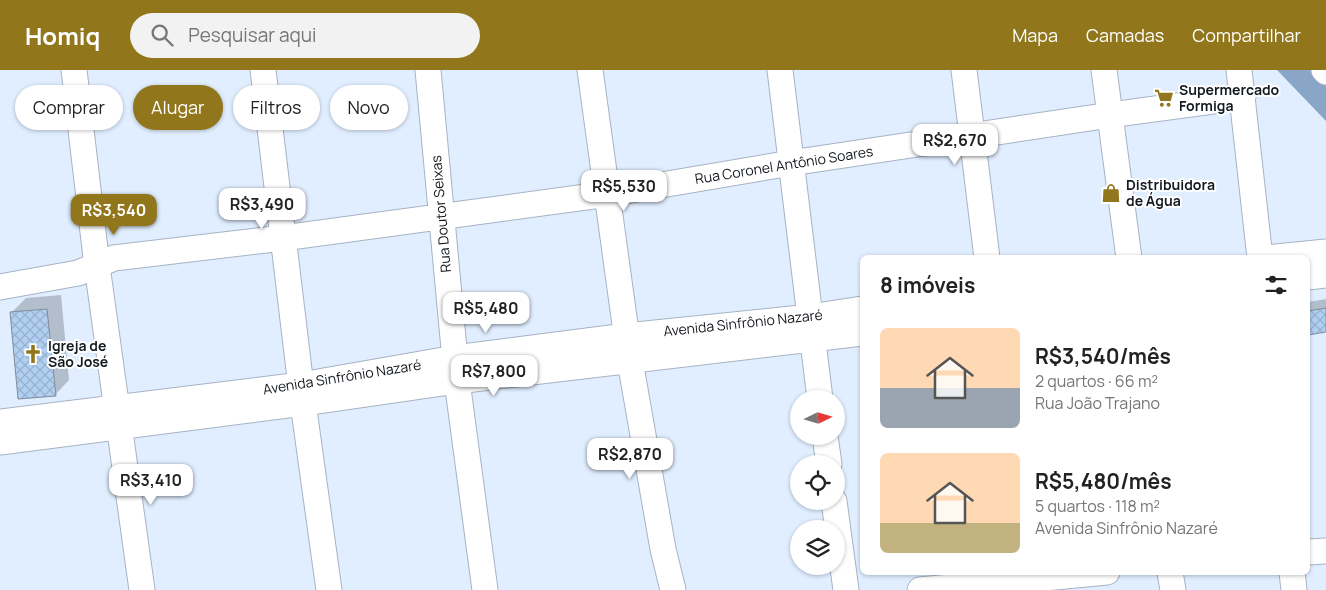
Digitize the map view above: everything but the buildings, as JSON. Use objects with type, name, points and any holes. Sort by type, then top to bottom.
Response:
[{"type":"street","points":[[74,70],[97,266],[142,590]]},
{"type":"street","points":[[263,70],[302,394],[329,590]]},
{"type":"street","name":"Rua Doutor Seixas","points":[[428,70],[456,370],[485,590]]},
{"type":"street","points":[[590,70],[626,336],[662,549],[672,590]]},
{"type":"street","points":[[780,70],[819,390]]},
{"type":"street","points":[[964,70],[987,255]]},
{"type":"street","points":[[1104,70],[1129,255]]},
{"type":"street","points":[[1240,70],[1260,255]]},
{"type":"street","name":"Rua Coronel Antônio Soares","points":[[0,287],[78,273],[114,258],[283,238],[608,194],[791,163],[1110,115],[1243,98]]},
{"type":"street","points":[[1296,255],[1326,252]]},
{"type":"street","points":[[1310,278],[1326,275]]},
{"type":"street","name":"Avenida Sinfrônio Nazaré","points":[[456,370],[630,361],[811,328],[860,310]]},
{"type":"street","name":"Avenida Sinfrônio Nazaré","points":[[0,422],[118,417],[302,394],[456,370],[626,336],[811,328],[860,333]]},
{"type":"street","name":"Avenida Sinfrônio Nazaré","points":[[0,442],[118,417]]},
{"type":"street","points":[[835,510],[846,590]]},
{"type":"street","points":[[1310,552],[1326,551]]},
{"type":"street","points":[[920,590],[1079,575]]},
{"type":"street","points":[[1170,575],[1172,590]]},
{"type":"street","points":[[1292,575],[1294,590]]},
{"type":"water","points":[[1277,70],[1316,70],[1326,80],[1326,121]]},
{"type":"place","name":"Supermercado Formiga","points":[[1164,98]]},
{"type":"place","name":"Distribuidora de Água","points":[[1111,193]]},
{"type":"place","name":"Igreja de São José","points":[[33,354]]}]
